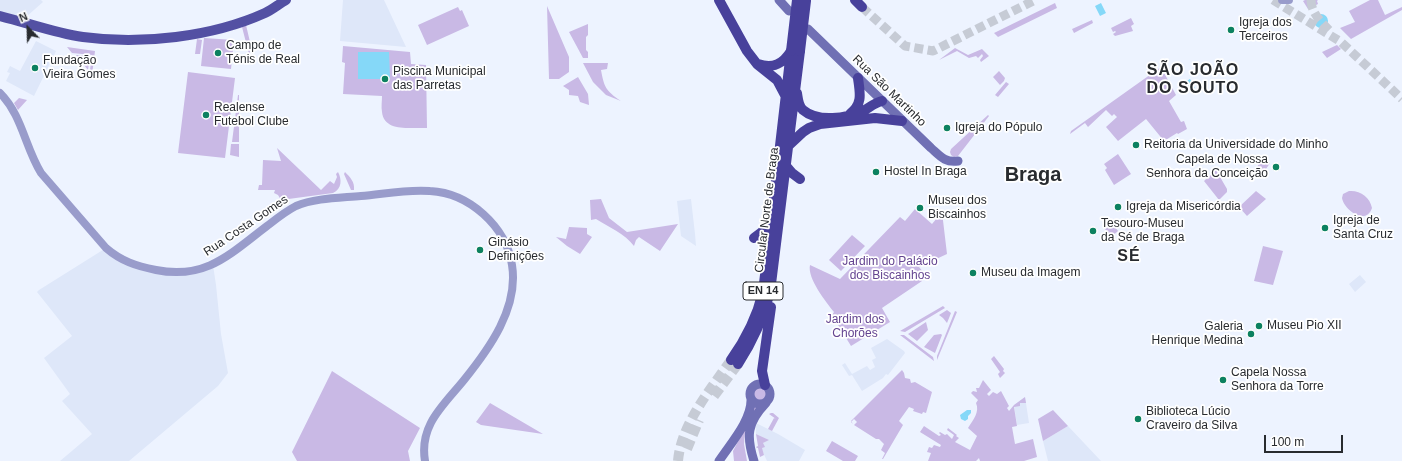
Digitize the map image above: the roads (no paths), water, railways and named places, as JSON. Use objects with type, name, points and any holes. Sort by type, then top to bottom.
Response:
[{"type":"highway","points":[[719,0],[747,51],[757,64],[777,80],[786,97]]},
{"type":"highway","name":"EN 14","points":[[796,51],[804,0]]},
{"type":"highway","points":[[757,64],[764,66],[776,66],[796,51]]},
{"type":"highway","name":"Circular Norte de Braga","points":[[796,51],[796,89],[772,280],[767,305],[761,322],[750,346],[735,362],[760,303],[765,280],[771,215],[786,97],[796,51]]},
{"type":"highway","points":[[847,116],[856,109],[860,102],[858,78]]},
{"type":"highway","points":[[796,89],[799,104],[803,110],[817,117],[827,118],[847,116],[863,111],[875,103],[882,101]]},
{"type":"highway","points":[[867,119],[879,108],[882,101]]},
{"type":"highway","points":[[788,146],[803,132],[814,126],[883,118],[902,121]]},
{"type":"highway","points":[[786,166],[792,173],[800,178]]},
{"type":"highway","points":[[754,238],[766,228],[771,215]]},
{"type":"highway","points":[[765,385],[762,371],[770,312],[772,280]]},
{"type":"main road","points":[[239,20],[275,0]]},
{"type":"main road","points":[[0,16],[83,37],[129,40],[164,37],[239,20],[267,12],[286,0]]},
{"type":"main road","points":[[779,0],[790,11]]},
{"type":"main road","name":"Rua São Martinho","points":[[808,29],[902,121],[945,160],[951,162],[958,161]]},
{"type":"main road","points":[[719,461],[743,425],[749,412],[751,399],[750,395],[753,387],[761,384],[768,387],[771,393],[770,399],[755,416],[750,428],[749,442],[754,461]]},
{"type":"main road","points":[[751,399],[759,405],[766,403]]},
{"type":"street","points":[[1282,0],[1289,0]]},
{"type":"street","name":"Rua Costa Gomes","points":[[0,93],[8,101],[16,114],[34,160],[41,173],[106,248],[128,263],[140,267],[167,272],[184,273],[213,265],[296,206],[312,202],[404,191],[431,190],[450,194],[478,209],[497,229],[505,241],[508,250],[512,266],[512,285],[507,309],[496,335],[464,380],[437,411],[430,422],[423,443],[425,461]]},
{"type":"water","points":[[1101,3],[1106,13],[1100,16],[1095,6]]},
{"type":"water","points":[[1318,14],[1324,14],[1328,18],[1328,24],[1324,28],[1318,28],[1314,24],[1314,18]]},
{"type":"water","points":[[358,52],[389,52],[390,79],[358,79]]},
{"type":"water","points":[[1190,79],[1195,88],[1186,93],[1181,84]]},
{"type":"water","points":[[967,410],[971,410],[971,413],[965,421],[961,419],[960,415]]},
{"type":"tunnel","points":[[862,7],[905,46],[933,51],[1035,0]]},
{"type":"tunnel","points":[[1273,0],[1341,42],[1402,99]]},
{"type":"tunnel","points":[[1311,0],[1311,5],[1315,13],[1331,32]]},
{"type":"tunnel","points":[[678,461],[680,447],[691,420],[706,395],[731,360]]},
{"type":"tunnel","points":[[714,396],[738,364]]},
{"type":"tunnel","points":[[687,449],[699,420]]},
{"type":"place","name":"Igreja dos Terceiros","points":[[1231,30]]},
{"type":"place","name":"Campo de Ténis de Real","points":[[218,53]]},
{"type":"place","name":"Fundação Vieira Gomes","points":[[35,68]]},
{"type":"place","name":"Piscina Municipal das Parretas","points":[[385,79]]},
{"type":"place","name":"Realense Futebol Clube","points":[[206,115]]},
{"type":"place","name":"Igreja do Pópulo","points":[[947,128]]},
{"type":"place","name":"Reitoria da Universidade do Minho","points":[[1136,145]]},
{"type":"place","name":"Capela de Nossa Senhora da Conceição","points":[[1276,167]]},
{"type":"place","name":"Hostel In Braga","points":[[876,172]]},
{"type":"place","name":"Igreja da Misericórdia","points":[[1118,207]]},
{"type":"place","name":"Museu dos Biscainhos","points":[[920,208]]},
{"type":"place","name":"Igreja de Santa Cruz","points":[[1325,228]]},
{"type":"place","name":"Tesouro-Museu da Sé de Braga","points":[[1093,231]]},
{"type":"place","name":"Ginásio Definições","points":[[480,250]]},
{"type":"place","name":"Museu da Imagem","points":[[973,273]]},
{"type":"place","name":"Museu Pio XII","points":[[1259,326]]},
{"type":"place","name":"Galeria Henrique Medina","points":[[1251,334]]},
{"type":"place","name":"Capela Nossa Senhora da Torre","points":[[1223,380]]},
{"type":"place","name":"Biblioteca Lúcio Craveiro da Silva","points":[[1138,419]]},
{"type":"district","name":"SÃO JOÃO DO SOUTO","points":[[1193,80]]},
{"type":"district","name":"Braga","points":[[1033,175]]},
{"type":"district","name":"SÉ","points":[[1129,257]]},
{"type":"park label","name":"Jardim do Palácio dos Biscainhos","points":[[890,269]]},
{"type":"park label","name":"Jardim dos Chorões","points":[[855,327]]}]
